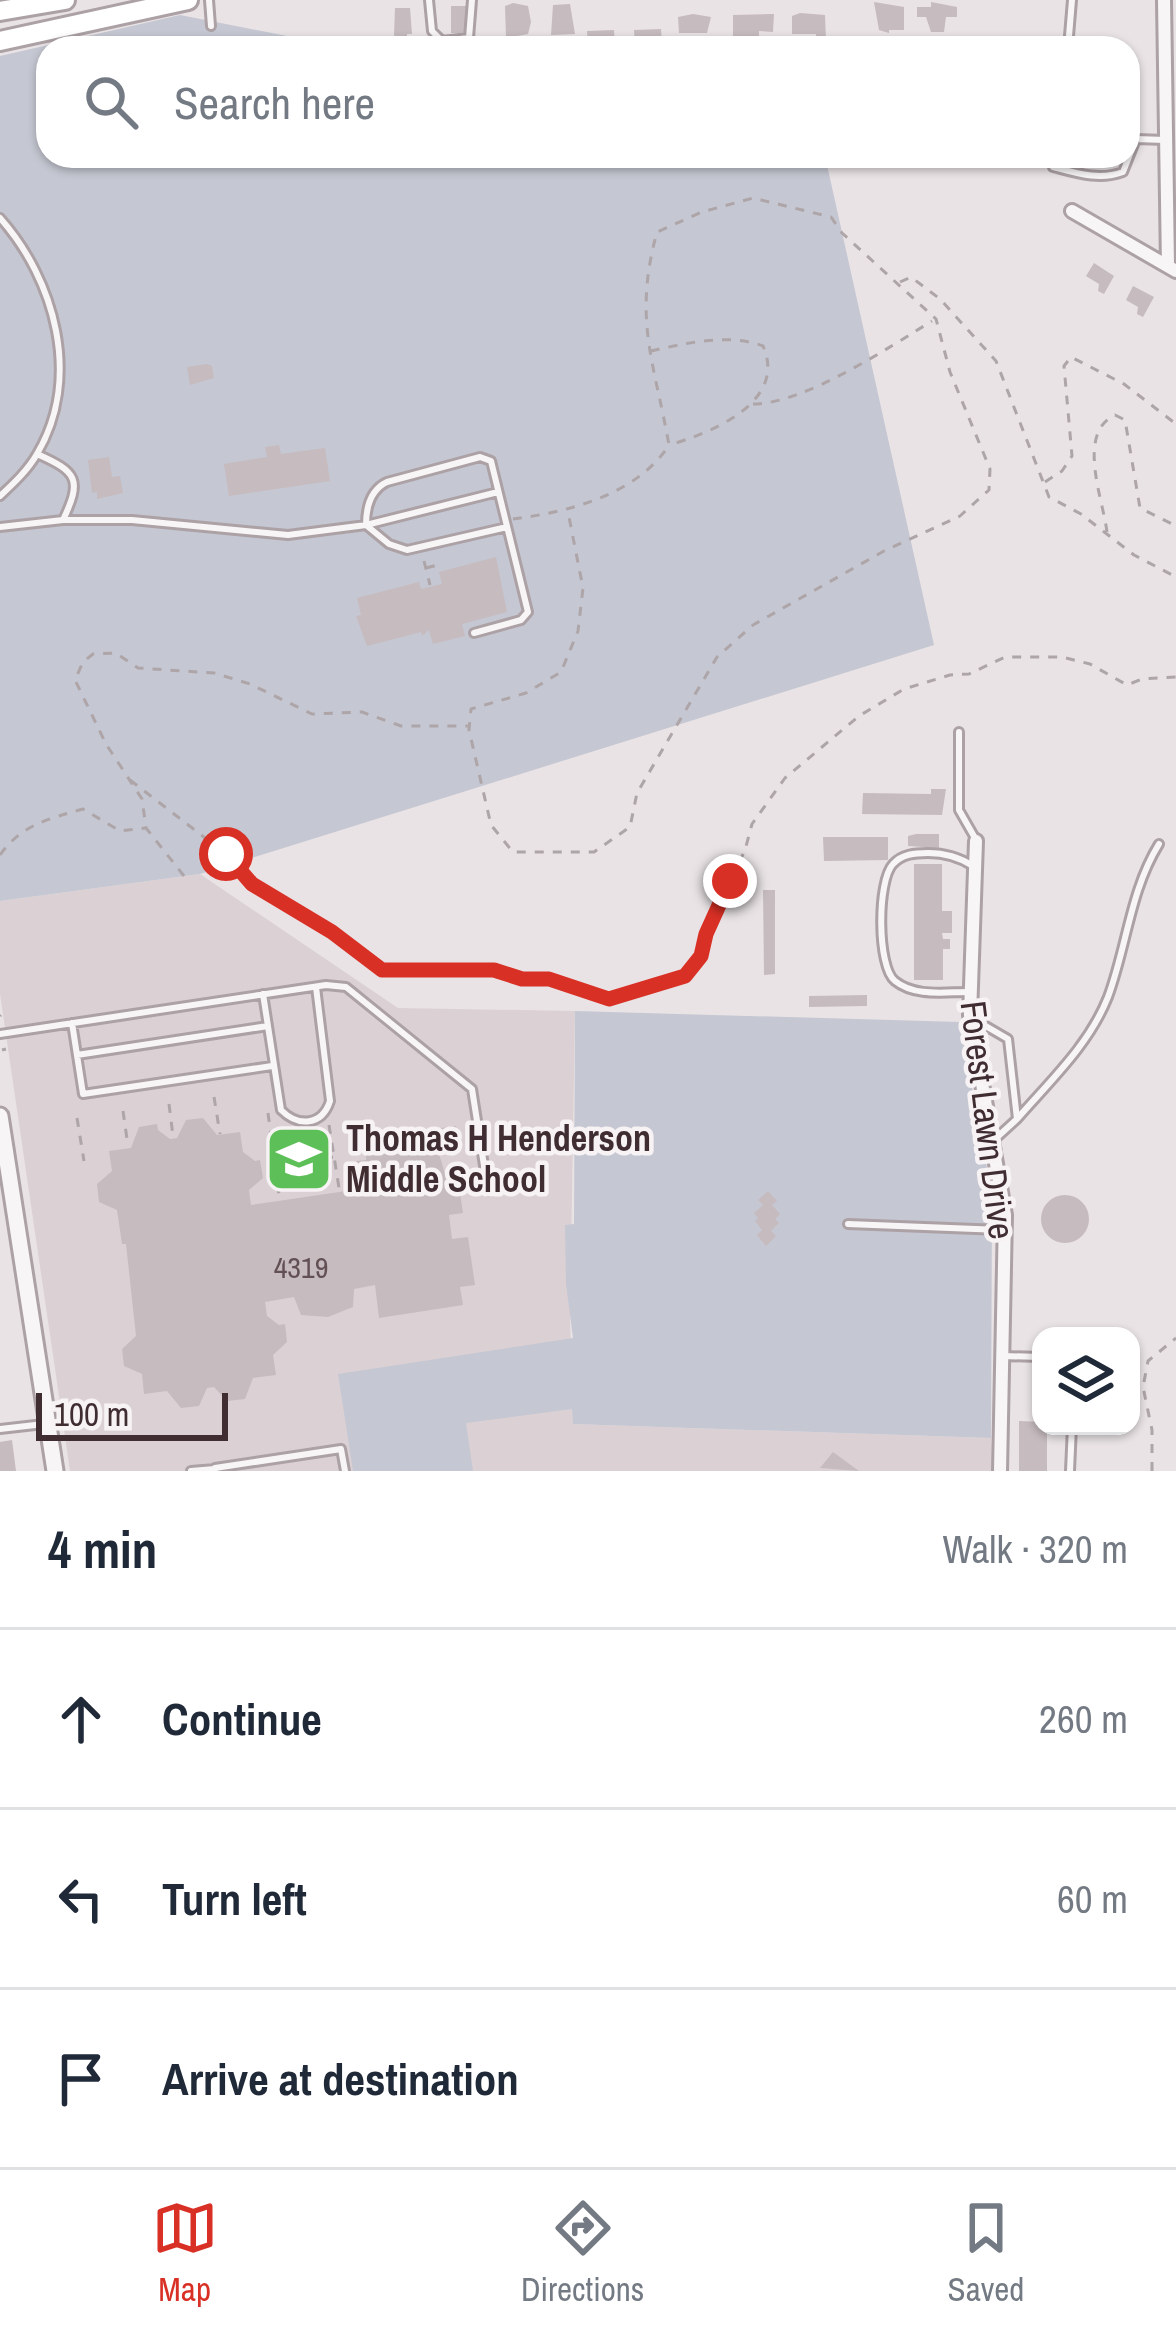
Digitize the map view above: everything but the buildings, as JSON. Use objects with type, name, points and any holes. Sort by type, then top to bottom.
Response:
[{"type":"main road","points":[[0,11],[64,0]]},
{"type":"main road","points":[[0,40],[146,4],[188,0]]},
{"type":"street","points":[[1072,211],[1172,268],[1173,171],[1164,0]]},
{"type":"street","name":"Forest Lawn Drive","points":[[976,841],[971,1024],[994,1140],[1005,1230],[1000,1471]]},
{"type":"street","points":[[0,1116],[55,1471]]},
{"type":"lane","points":[[209,0],[211,26]]},
{"type":"lane","points":[[429,0],[432,31],[437,36]]},
{"type":"lane","points":[[469,36],[472,0]]},
{"type":"lane","points":[[1069,36],[1072,0]]},
{"type":"lane","points":[[1140,139],[1169,140]]},
{"type":"lane","points":[[1057,168],[1114,176],[1124,168]]},
{"type":"lane","points":[[0,218],[17,237],[44,289],[58,333],[62,387],[38,454],[0,496]]},
{"type":"lane","points":[[38,454],[61,465],[75,481],[75,494],[63,520]]},
{"type":"lane","points":[[366,525],[366,512],[380,485],[480,457],[491,461],[528,612],[521,620],[474,632]]},
{"type":"lane","points":[[0,527],[63,520],[132,520],[288,535],[366,525],[499,492]]},
{"type":"lane","points":[[366,525],[389,544],[406,550],[506,524]]},
{"type":"lane","points":[[959,732],[959,810],[976,841]]},
{"type":"lane","points":[[994,1140],[1081,1047],[1107,999],[1142,872],[1159,844]]},
{"type":"lane","points":[[970,992],[914,992],[891,979],[884,964],[883,885],[898,858],[913,854],[942,854],[976,868]]},
{"type":"lane","points":[[263,994],[278,1102],[285,1115],[310,1122],[324,1115],[330,1092],[316,986]]},
{"type":"lane","points":[[0,1034],[316,986],[346,987],[467,1084],[476,1100],[488,1191]]},
{"type":"lane","points":[[72,1023],[83,1094],[272,1066]]},
{"type":"lane","points":[[971,1024],[984,1025],[1008,1039],[1017,1119]]},
{"type":"lane","points":[[77,1055],[268,1027]]},
{"type":"lane","points":[[848,1224],[1005,1230]]},
{"type":"lane","points":[[1004,1356],[1032,1357]]},
{"type":"lane","points":[[0,1429],[47,1423]]},
{"type":"lane","points":[[1070,1471],[1072,1435]]},
{"type":"lane","points":[[191,1471],[341,1449],[345,1471]]},
{"type":"path","points":[[568,512],[583,588],[578,631],[562,672],[526,693],[471,709],[470,725],[491,825],[513,852],[594,852],[629,827],[637,793],[717,658],[753,626],[884,550],[960,516],[989,490],[990,469],[950,372],[936,319],[824,213],[763,199],[703,212],[657,232],[646,274],[644,329],[669,446]]},
{"type":"path","points":[[898,283],[911,277],[940,298],[996,361],[1049,497],[1133,555],[1176,577]]},
{"type":"path","points":[[752,404],[779,404],[936,319]]},
{"type":"path","points":[[506,524],[568,512],[656,465],[669,446],[719,425],[752,404],[766,383],[769,358],[763,346],[750,341],[705,342],[650,352]]},
{"type":"path","points":[[1044,483],[1062,471],[1072,456],[1064,366],[1071,357],[1143,396],[1176,424]]},
{"type":"path","points":[[1107,535],[1094,454],[1096,434],[1104,420],[1115,415],[1125,420],[1140,508],[1176,526]]},
{"type":"path","points":[[424,561],[430,585]]},
{"type":"path","points":[[426,568],[441,564]]},
{"type":"path","points":[[184,876],[146,828],[142,799],[106,744],[75,680],[82,662],[93,655],[116,652],[138,668],[214,673],[250,684],[312,714],[362,712],[401,726],[470,725]]},
{"type":"path","points":[[130,780],[226,854],[252,884],[332,932],[382,970],[494,970],[522,979],[549,979],[609,999],[685,976],[701,956],[752,824],[785,778],[859,716],[904,689],[969,674],[1005,657],[1033,655],[1090,664],[1127,685],[1176,677]]},
{"type":"path","points":[[0,855],[13,837],[35,823],[83,809],[120,831],[146,828]]},
{"type":"path","points":[[214,1097],[220,1134]]},
{"type":"path","points":[[169,1104],[173,1136]]},
{"type":"path","points":[[123,1111],[128,1146]]},
{"type":"path","points":[[268,1113],[279,1196]]},
{"type":"path","points":[[77,1118],[84,1161]]},
{"type":"path","points":[[329,1125],[339,1188]]},
{"type":"path","points":[[272,1141],[302,1136]]},
{"type":"path","points":[[275,1165],[334,1156]]},
{"type":"path","points":[[1152,1471],[1145,1374],[1148,1361],[1176,1338]]},
{"type":"shaded area","points":[[180,15],[287,36],[88,36]]},
{"type":"shaded area","points":[[36,48],[36,168],[828,168],[934,645],[200,874],[0,901],[0,56]]},
{"type":"shaded area","name":"Thomas H Henderson Middle School","points":[[200,874],[398,1008],[575,1011],[573,1424],[991,1438],[992,1471],[70,1471],[0,994],[0,901]]},
{"type":"shaded area","points":[[575,1011],[960,1022],[992,1195],[991,1438],[573,1424],[572,1409],[466,1423],[473,1471],[353,1471],[338,1374],[573,1338],[565,1225],[574,1224]]},
{"type":"place","name":"Thomas H Henderson Middle School","points":[[299,1159]]},
{"type":"route","points":[[226,854],[252,884],[332,932],[382,970],[494,970],[522,979],[549,979],[609,999],[685,976],[701,956],[730,881]]}]
